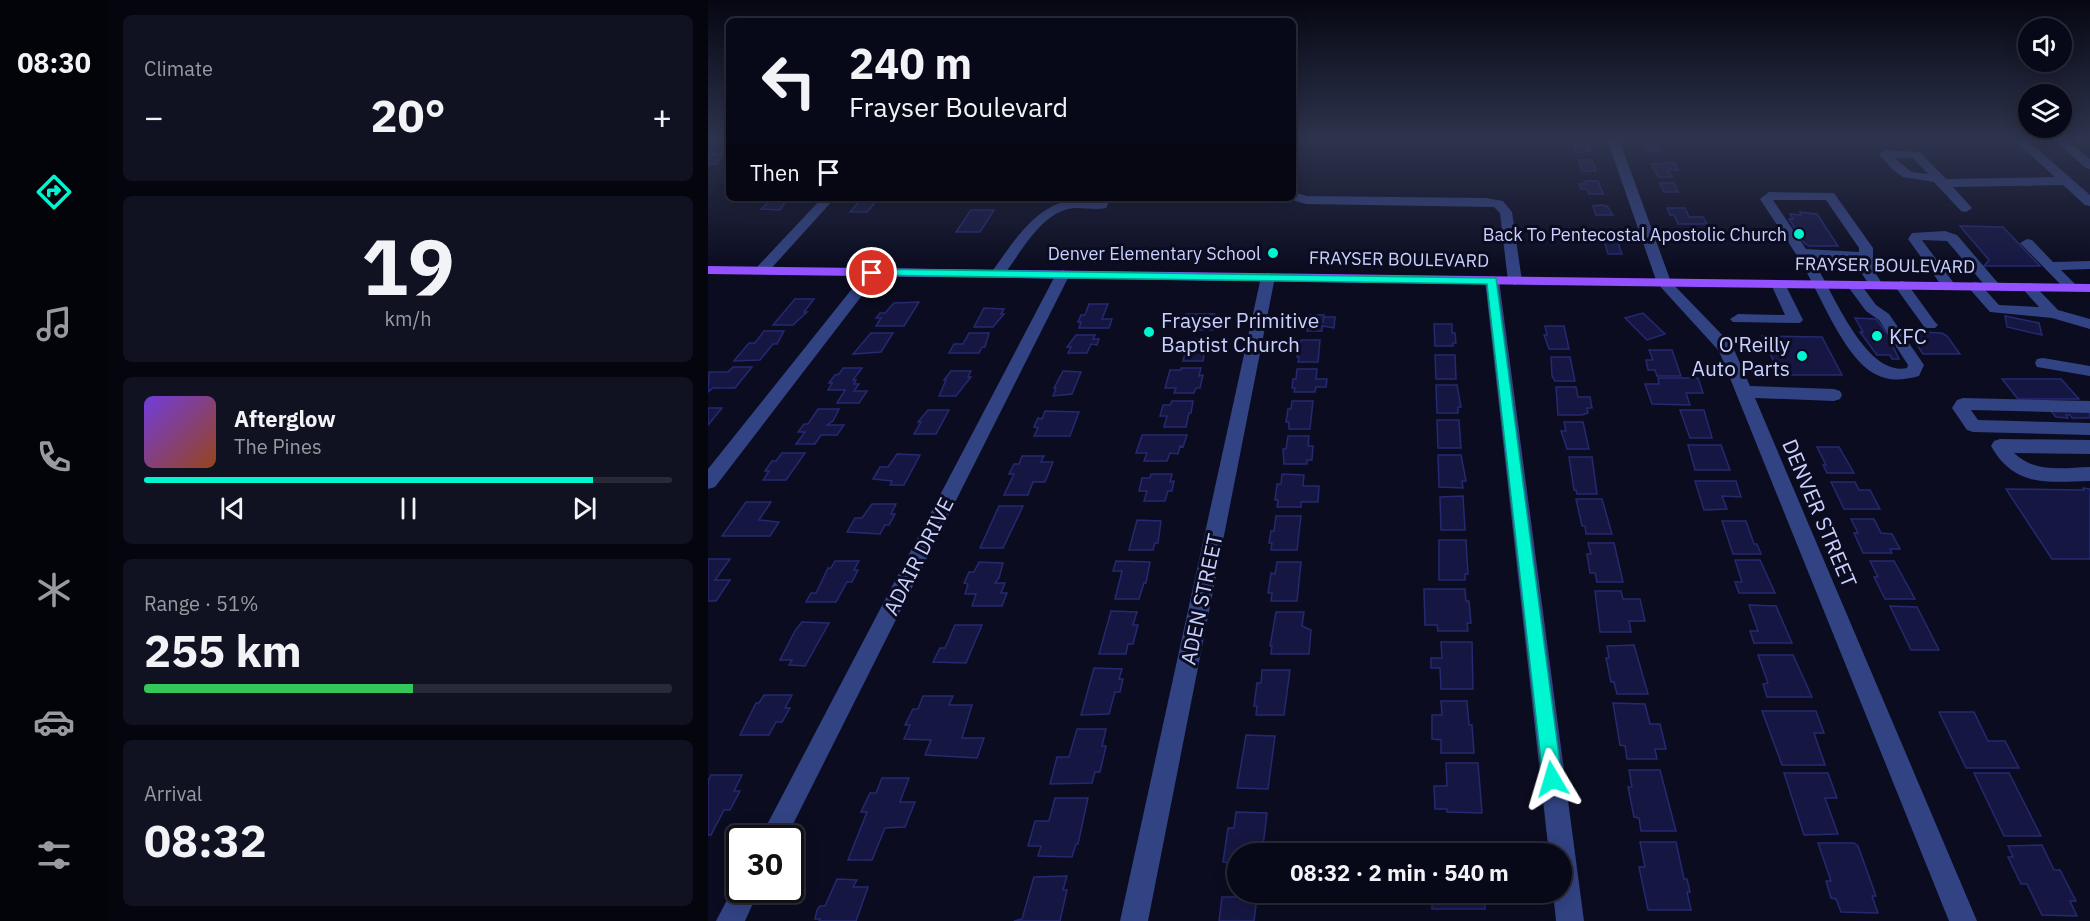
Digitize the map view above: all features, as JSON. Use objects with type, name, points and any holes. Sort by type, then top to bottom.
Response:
[{"type":"main road","name":"FRAYSER BOULEVARD","points":[[708,270],[2090,288]]},
{"type":"street","name":"DENVER STREET","points":[[1628,182],[1664,283],[1726,349],[1963,921]]},
{"type":"street","points":[[1941,182],[1966,208]]},
{"type":"street","points":[[2067,182],[2090,202]]},
{"type":"street","points":[[2076,190],[2090,190]]},
{"type":"street","points":[[1854,285],[1865,302],[1884,317],[1916,365],[1913,372],[1904,377],[1891,376],[1874,367],[1858,351],[1802,253],[1766,199],[1769,196],[1830,196],[1866,248],[1866,269],[1876,285]]},
{"type":"street","points":[[1296,197],[1306,200],[1498,204],[1506,212],[1515,281]]},
{"type":"street","points":[[762,270],[826,201]]},
{"type":"street","points":[[998,273],[1051,210],[1068,205],[1101,205],[1103,201]]},
{"type":"street","points":[[1949,286],[1915,239],[1917,236],[1945,235],[1952,238],[1993,286]]},
{"type":"street","points":[[2027,243],[2071,287]]},
{"type":"street","points":[[1802,253],[1824,256],[1866,256]]},
{"type":"street","points":[[2049,266],[2090,265]]},
{"type":"street","points":[[708,482],[872,273]]},
{"type":"street","name":"ADAIR DRIVE","points":[[780,825],[1064,274]]},
{"type":"street","name":"ADEN STREET","points":[[1134,921],[1268,277]]},
{"type":"street","points":[[1492,280],[1570,921]]},
{"type":"street","points":[[1738,319],[1795,320],[1778,284]]},
{"type":"street","points":[[1901,285],[1929,325]]},
{"type":"street","points":[[1974,286],[1995,309],[2053,313],[2090,324]]},
{"type":"street","points":[[2028,287],[2053,313]]},
{"type":"street","points":[[2043,363],[2087,373]]},
{"type":"street","points":[[1744,392],[1834,394]]},
{"type":"street","points":[[2090,407],[1963,404],[1960,408],[1973,426],[2090,429]]},
{"type":"street","points":[[2090,447],[2000,446],[2015,468],[2025,473],[2090,474]]},
{"type":"street","points":[[730,921],[739,903]]},
{"type":"building","points":[[1585,182],[1598,182],[1603,194],[1589,194],[1587,189],[1581,189],[1579,184],[1586,184]]},
{"type":"building","points":[[1660,183],[1674,183],[1678,192],[1664,192]]},
{"type":"building","points":[[770,201],[786,201],[780,210],[761,209]]},
{"type":"building","points":[[859,201],[876,201],[867,212],[850,212]]},
{"type":"building","points":[[1593,206],[1607,206],[1613,215],[1596,215]]},
{"type":"building","points":[[1667,208],[1685,208],[1689,217],[1703,217],[1707,224],[1678,224],[1674,215],[1670,215]]},
{"type":"building","points":[[971,210],[994,210],[980,232],[956,232]]},
{"type":"building","points":[[1800,212],[1817,214],[1838,246],[1809,246],[1804,243],[1789,219],[1793,219],[1790,214],[1801,215]]},
{"type":"building","points":[[1960,226],[2003,227],[2040,266],[1984,266],[1989,260]]},
{"type":"building","points":[[1602,234],[1616,234],[1619,237],[1622,254],[1608,254]]},
{"type":"building","points":[[795,299],[814,299],[804,312],[807,312],[793,325],[773,325]]},
{"type":"building","points":[[919,302],[904,326],[876,326],[881,318],[876,318],[880,313],[885,313],[894,303]]},
{"type":"building","points":[[1089,304],[1108,304],[1102,319],[1112,319],[1109,328],[1079,328],[1081,322],[1078,322],[1081,315],[1085,315]]},
{"type":"building","points":[[984,308],[1004,309],[1001,314],[1004,314],[993,327],[974,327]]},
{"type":"building","points":[[1643,313],[1665,334],[1647,340],[1625,318]]},
{"type":"building","points":[[1186,314],[1215,314],[1213,330],[1192,330],[1193,325],[1183,325]]},
{"type":"building","points":[[1309,315],[1324,315],[1323,323],[1324,317],[1335,317],[1334,328],[1322,326],[1322,331],[1307,331]]},
{"type":"building","points":[[2005,316],[2039,323],[2042,335],[2007,327]]},
{"type":"building","name":"KFC","points":[[1855,318],[1876,319],[1894,342],[1891,342],[1899,359],[1892,359],[1890,355],[1877,355],[1860,332],[1863,332]]},
{"type":"building","points":[[1434,324],[1452,324],[1452,333],[1455,333],[1456,343],[1453,343],[1453,346],[1435,346]]},
{"type":"building","points":[[1545,326],[1564,326],[1569,349],[1549,349],[1544,335],[1547,335]]},
{"type":"building","points":[[764,331],[784,331],[777,344],[773,344],[760,360],[734,361],[749,343],[755,343]]},
{"type":"building","points":[[871,333],[893,333],[881,352],[853,354]]},
{"type":"building","points":[[969,333],[989,333],[985,347],[982,347],[979,353],[949,353],[954,344],[963,344]]},
{"type":"building","points":[[1912,333],[1942,333],[1947,336],[1960,354],[1923,354],[1911,336],[1914,336]]},
{"type":"building","points":[[1076,335],[1095,335],[1093,339],[1099,339],[1097,345],[1091,344],[1087,353],[1068,353],[1071,347],[1067,347]]},
{"type":"building","name":"O'Reilly Auto Parts","points":[[1762,336],[1822,337],[1842,375],[1780,375]]},
{"type":"building","points":[[1189,339],[1208,339],[1208,350],[1205,350],[1203,361],[1183,361]]},
{"type":"building","points":[[1301,340],[1320,340],[1318,362],[1298,362]]},
{"type":"building","points":[[1649,350],[1672,350],[1681,376],[1657,376],[1655,370],[1648,370],[1646,360],[1653,360]]},
{"type":"building","points":[[1435,355],[1455,355],[1456,379],[1436,379]]},
{"type":"building","points":[[1551,357],[1570,357],[1575,381],[1555,381],[1552,376]]},
{"type":"building","points":[[733,367],[752,367],[735,388],[713,388],[708,392],[709,372],[728,372]]},
{"type":"building","points":[[843,368],[862,368],[853,380],[856,380],[854,384],[859,384],[854,391],[867,391],[859,403],[837,403],[845,390],[828,390],[832,383],[829,383]]},
{"type":"building","points":[[1181,368],[1201,368],[1199,376],[1203,375],[1200,388],[1196,388],[1194,393],[1174,393],[1176,388],[1165,388],[1170,370],[1181,370]]},
{"type":"building","points":[[1297,369],[1317,369],[1316,379],[1327,379],[1326,387],[1316,387],[1315,392],[1294,392],[1293,379],[1296,379]]},
{"type":"building","points":[[951,371],[971,371],[968,377],[971,377],[956,396],[939,396],[946,380],[944,380]]},
{"type":"building","points":[[1063,371],[1081,372],[1072,394],[1053,396],[1056,388],[1054,388]]},
{"type":"building","points":[[1658,378],[1698,378],[1703,393],[1686,393],[1690,405],[1652,404],[1645,384],[1659,384]]},
{"type":"building","points":[[2002,379],[2061,379],[2079,399],[2018,399]]},
{"type":"building","points":[[1436,385],[1457,385],[1461,407],[1458,407],[1458,413],[1437,413]]},
{"type":"building","points":[[1556,387],[1576,387],[1578,397],[1590,397],[1592,408],[1587,408],[1588,413],[1582,415],[1558,415]]},
{"type":"building","points":[[1172,401],[1193,401],[1186,427],[1164,427],[1167,416],[1160,416],[1163,405],[1170,405]]},
{"type":"building","points":[[1292,401],[1313,401],[1310,429],[1289,429],[1289,422],[1286,422]]},
{"type":"building","points":[[708,408],[722,408],[708,425]]},
{"type":"building","points":[[818,409],[839,409],[833,421],[827,425],[844,425],[837,435],[821,435],[815,444],[796,444],[805,432],[798,432],[804,424],[808,424]]},
{"type":"building","points":[[928,410],[949,410],[936,434],[914,434],[921,422],[918,422]]},
{"type":"building","points":[[1680,410],[1704,410],[1712,438],[1690,438]]},
{"type":"building","points":[[2090,410],[2090,418],[2072,418],[2070,415],[2066,415],[2068,418],[2056,417],[2051,411]]},
{"type":"building","points":[[1045,411],[1079,412],[1070,436],[1034,436],[1038,428],[1034,427],[1038,418],[1042,419]]},
{"type":"building","points":[[1437,420],[1459,420],[1461,448],[1438,448]]},
{"type":"building","points":[[1564,422],[1583,422],[1589,449],[1567,449],[1561,431],[1566,431]]},
{"type":"building","points":[[1142,435],[1187,435],[1178,454],[1170,453],[1167,461],[1144,461],[1147,453],[1136,453]]},
{"type":"building","points":[[1288,436],[1309,436],[1308,446],[1313,446],[1312,460],[1307,460],[1307,464],[1284,464],[1283,449],[1286,449]]},
{"type":"building","points":[[1688,445],[1721,445],[1730,470],[1695,470]]},
{"type":"building","points":[[1817,447],[1839,447],[1854,473],[1827,473],[1823,465],[1826,465]]},
{"type":"building","points":[[782,453],[805,453],[786,480],[763,480],[769,471],[765,471],[772,461],[776,461]]},
{"type":"building","points":[[897,454],[920,455],[904,485],[890,485],[892,481],[873,479],[880,467],[888,467]]},
{"type":"building","points":[[1438,455],[1461,455],[1466,481],[1462,481],[1463,488],[1439,487]]},
{"type":"building","points":[[1022,456],[1044,456],[1041,462],[1053,462],[1045,482],[1033,482],[1028,495],[1004,495],[1014,474],[1009,474],[1014,464],[1019,464]]},
{"type":"building","points":[[1569,457],[1592,457],[1597,494],[1577,494],[1574,490]]},
{"type":"building","points":[[1151,474],[1172,474],[1170,482],[1174,481],[1172,491],[1168,491],[1165,501],[1144,501],[1147,491],[1139,491],[1142,478],[1150,478]]},
{"type":"building","points":[[1282,474],[1304,475],[1303,486],[1319,486],[1318,502],[1301,502],[1301,507],[1277,507],[1278,500],[1275,500],[1277,484],[1281,484]]},
{"type":"building","points":[[1695,481],[1736,481],[1741,497],[1722,496],[1727,509],[1704,510]]},
{"type":"building","points":[[1831,482],[1855,482],[1859,490],[1870,490],[1880,509],[1844,509]]},
{"type":"building","points":[[2083,488],[2090,489],[2090,559],[2052,559],[2006,489],[2084,490]]},
{"type":"building","points":[[1463,496],[1465,530],[1441,530],[1440,497]]},
{"type":"building","points":[[1576,499],[1602,499],[1612,534],[1586,534]]},
{"type":"building","points":[[746,502],[771,502],[759,520],[779,522],[770,536],[722,536]]},
{"type":"building","points":[[872,504],[896,504],[891,514],[895,514],[889,525],[885,525],[880,534],[847,532],[855,518],[862,518]]},
{"type":"building","points":[[999,506],[1023,506],[1003,548],[980,548]]},
{"type":"building","points":[[1276,516],[1301,516],[1297,550],[1271,550],[1272,543],[1269,543],[1271,531],[1274,531]]},
{"type":"building","points":[[1851,519],[1874,519],[1881,533],[1892,534],[1900,549],[1890,549],[1892,553],[1863,553],[1854,533],[1858,533]]},
{"type":"building","points":[[1137,520],[1161,521],[1158,543],[1155,543],[1153,550],[1129,550]]},
{"type":"building","points":[[1722,521],[1746,521],[1754,544],[1757,544],[1761,554],[1733,554]]},
{"type":"building","points":[[1439,540],[1466,540],[1468,574],[1465,574],[1465,580],[1439,580]]},
{"type":"building","points":[[1588,543],[1614,543],[1623,582],[1597,582],[1595,573],[1590,573],[1587,554],[1591,554]]},
{"type":"building","points":[[708,559],[730,559],[715,580],[730,580],[716,601],[708,601]]},
{"type":"building","points":[[1735,560],[1760,560],[1775,593],[1739,593],[1735,582],[1742,582]]},
{"type":"building","points":[[835,561],[859,561],[854,570],[858,570],[852,582],[847,582],[836,602],[806,602],[811,593],[816,593],[828,568],[831,568]]},
{"type":"building","points":[[1116,561],[1150,562],[1146,583],[1144,583],[1139,599],[1115,599],[1122,571],[1113,571]]},
{"type":"building","points":[[1870,561],[1894,561],[1915,599],[1885,599],[1874,577],[1878,577]]},
{"type":"building","points":[[979,562],[1003,563],[999,578],[995,583],[1005,583],[1001,593],[1007,593],[1002,606],[972,606],[976,594],[965,594],[968,584],[964,583],[969,572],[974,572]]},
{"type":"building","points":[[1277,562],[1301,562],[1297,601],[1271,601],[1272,593],[1268,593],[1271,573],[1275,574]]},
{"type":"building","points":[[1424,589],[1465,589],[1466,601],[1469,601],[1471,623],[1467,623],[1468,631],[1438,631],[1437,625],[1425,625]]},
{"type":"building","points":[[1595,591],[1621,591],[1623,599],[1640,599],[1645,621],[1629,621],[1631,632],[1600,632]]},
{"type":"building","points":[[1749,605],[1776,606],[1792,643],[1754,643],[1750,631],[1758,631]]},
{"type":"building","points":[[1890,606],[1917,607],[1939,650],[1911,650]]},
{"type":"building","points":[[1111,611],[1137,612],[1133,625],[1138,625],[1133,644],[1128,644],[1126,654],[1099,654]]},
{"type":"building","points":[[1276,612],[1304,612],[1302,626],[1311,630],[1309,654],[1271,654],[1272,646],[1270,646]]},
{"type":"building","points":[[802,622],[829,623],[805,666],[789,665],[792,660],[780,660]]},
{"type":"building","points":[[955,625],[982,625],[966,663],[933,662],[940,648],[945,648]]},
{"type":"building","points":[[1441,642],[1472,642],[1473,689],[1441,689],[1440,668],[1431,668],[1431,658],[1442,658]]},
{"type":"building","points":[[1634,645],[1648,694],[1617,694],[1614,682],[1611,682],[1606,658],[1609,658],[1607,646]]},
{"type":"building","points":[[1758,655],[1793,655],[1812,697],[1767,697],[1763,684],[1768,683]]},
{"type":"building","points":[[1094,668],[1122,669],[1119,679],[1123,679],[1120,692],[1115,692],[1109,714],[1081,715]]},
{"type":"building","points":[[1262,670],[1290,670],[1284,715],[1256,715],[1257,706],[1254,706],[1257,683],[1261,683]]},
{"type":"building","points":[[764,695],[792,695],[785,708],[790,708],[782,722],[776,722],[769,735],[740,735],[756,703],[759,703]]},
{"type":"building","points":[[923,696],[953,696],[949,705],[972,705],[962,738],[984,738],[977,758],[925,755],[931,740],[904,739],[910,725],[905,725],[913,709],[918,709]]},
{"type":"building","points":[[1441,701],[1467,701],[1474,753],[1441,753],[1441,740],[1432,739],[1432,715],[1442,715]]},
{"type":"building","points":[[1613,703],[1645,704],[1650,724],[1660,724],[1666,749],[1655,749],[1657,759],[1627,759],[1625,746],[1620,745]]},
{"type":"building","points":[[1762,711],[1816,711],[1824,733],[1814,733],[1825,765],[1782,765]]},
{"type":"building","points":[[1939,712],[1974,712],[1988,741],[2005,741],[2019,768],[1966,768]]},
{"type":"building","points":[[1077,729],[1106,729],[1102,746],[1106,746],[1100,772],[1095,772],[1092,783],[1050,784],[1057,757],[1069,757]]},
{"type":"building","points":[[1246,735],[1275,736],[1268,789],[1237,788]]},
{"type":"building","points":[[1446,763],[1478,763],[1482,813],[1447,812],[1447,809],[1435,809],[1434,786],[1447,786]]},
{"type":"building","points":[[1629,770],[1660,770],[1676,831],[1641,831],[1639,818],[1634,817],[1628,787],[1632,787]]},
{"type":"building","points":[[1784,773],[1828,773],[1837,798],[1825,798],[1838,834],[1804,835]]},
{"type":"building","points":[[1974,773],[2009,773],[2041,836],[2004,836]]},
{"type":"building","points":[[711,775],[742,775],[734,791],[740,791],[730,810],[724,810],[711,835],[708,835],[708,781]]},
{"type":"building","points":[[882,778],[909,778],[900,802],[915,802],[905,827],[885,828],[872,860],[848,860],[867,812],[861,812],[870,793],[876,793]]},
{"type":"building","points":[[1055,798],[1088,798],[1078,844],[1076,844],[1072,857],[1038,856],[1041,846],[1028,846],[1035,821],[1049,821]]},
{"type":"building","points":[[1236,812],[1267,813],[1263,843],[1227,843],[1227,863],[1223,862],[1228,828],[1234,828]]},
{"type":"building","points":[[1640,842],[1676,842],[1684,879],[1687,879],[1690,892],[1687,892],[1691,910],[1648,910],[1639,867],[1645,867]]},
{"type":"building","points":[[1818,843],[1854,843],[1858,846],[1876,896],[1872,896],[1878,913],[1841,912],[1836,899],[1831,898],[1826,881],[1831,881]]},
{"type":"building","points":[[2042,845],[2054,870],[2060,870],[2076,901],[2070,901],[2077,916],[2042,915],[2027,884],[2021,884],[2008,857],[2013,857],[2008,846]]},
{"type":"building","points":[[1067,876],[1063,890],[1067,890],[1060,921],[1014,921],[1022,919],[1034,877]]},
{"type":"building","points":[[837,879],[857,880],[853,887],[868,887],[856,921],[819,921],[820,919],[815,919],[817,910],[820,906],[825,906]]},
{"type":"building","points":[[1222,897],[1227,897],[1227,903],[1256,903],[1254,921],[1219,921]]},
{"type":"building","points":[[1432,903],[1485,903],[1485,909],[1432,909]]},
{"type":"place","name":"Back To Pentecostal Apostolic Church","points":[[1799,234]]},
{"type":"place","name":"Denver Elementary School","points":[[1273,253]]},
{"type":"place","name":"Frayser Primitive Baptist Church","points":[[1149,332]]},
{"type":"place","name":"KFC","points":[[1877,336]]},
{"type":"place","name":"O'Reilly Auto Parts","points":[[1802,356]]},
{"type":"route","points":[[872,273],[1492,280],[1552,779]]}]
